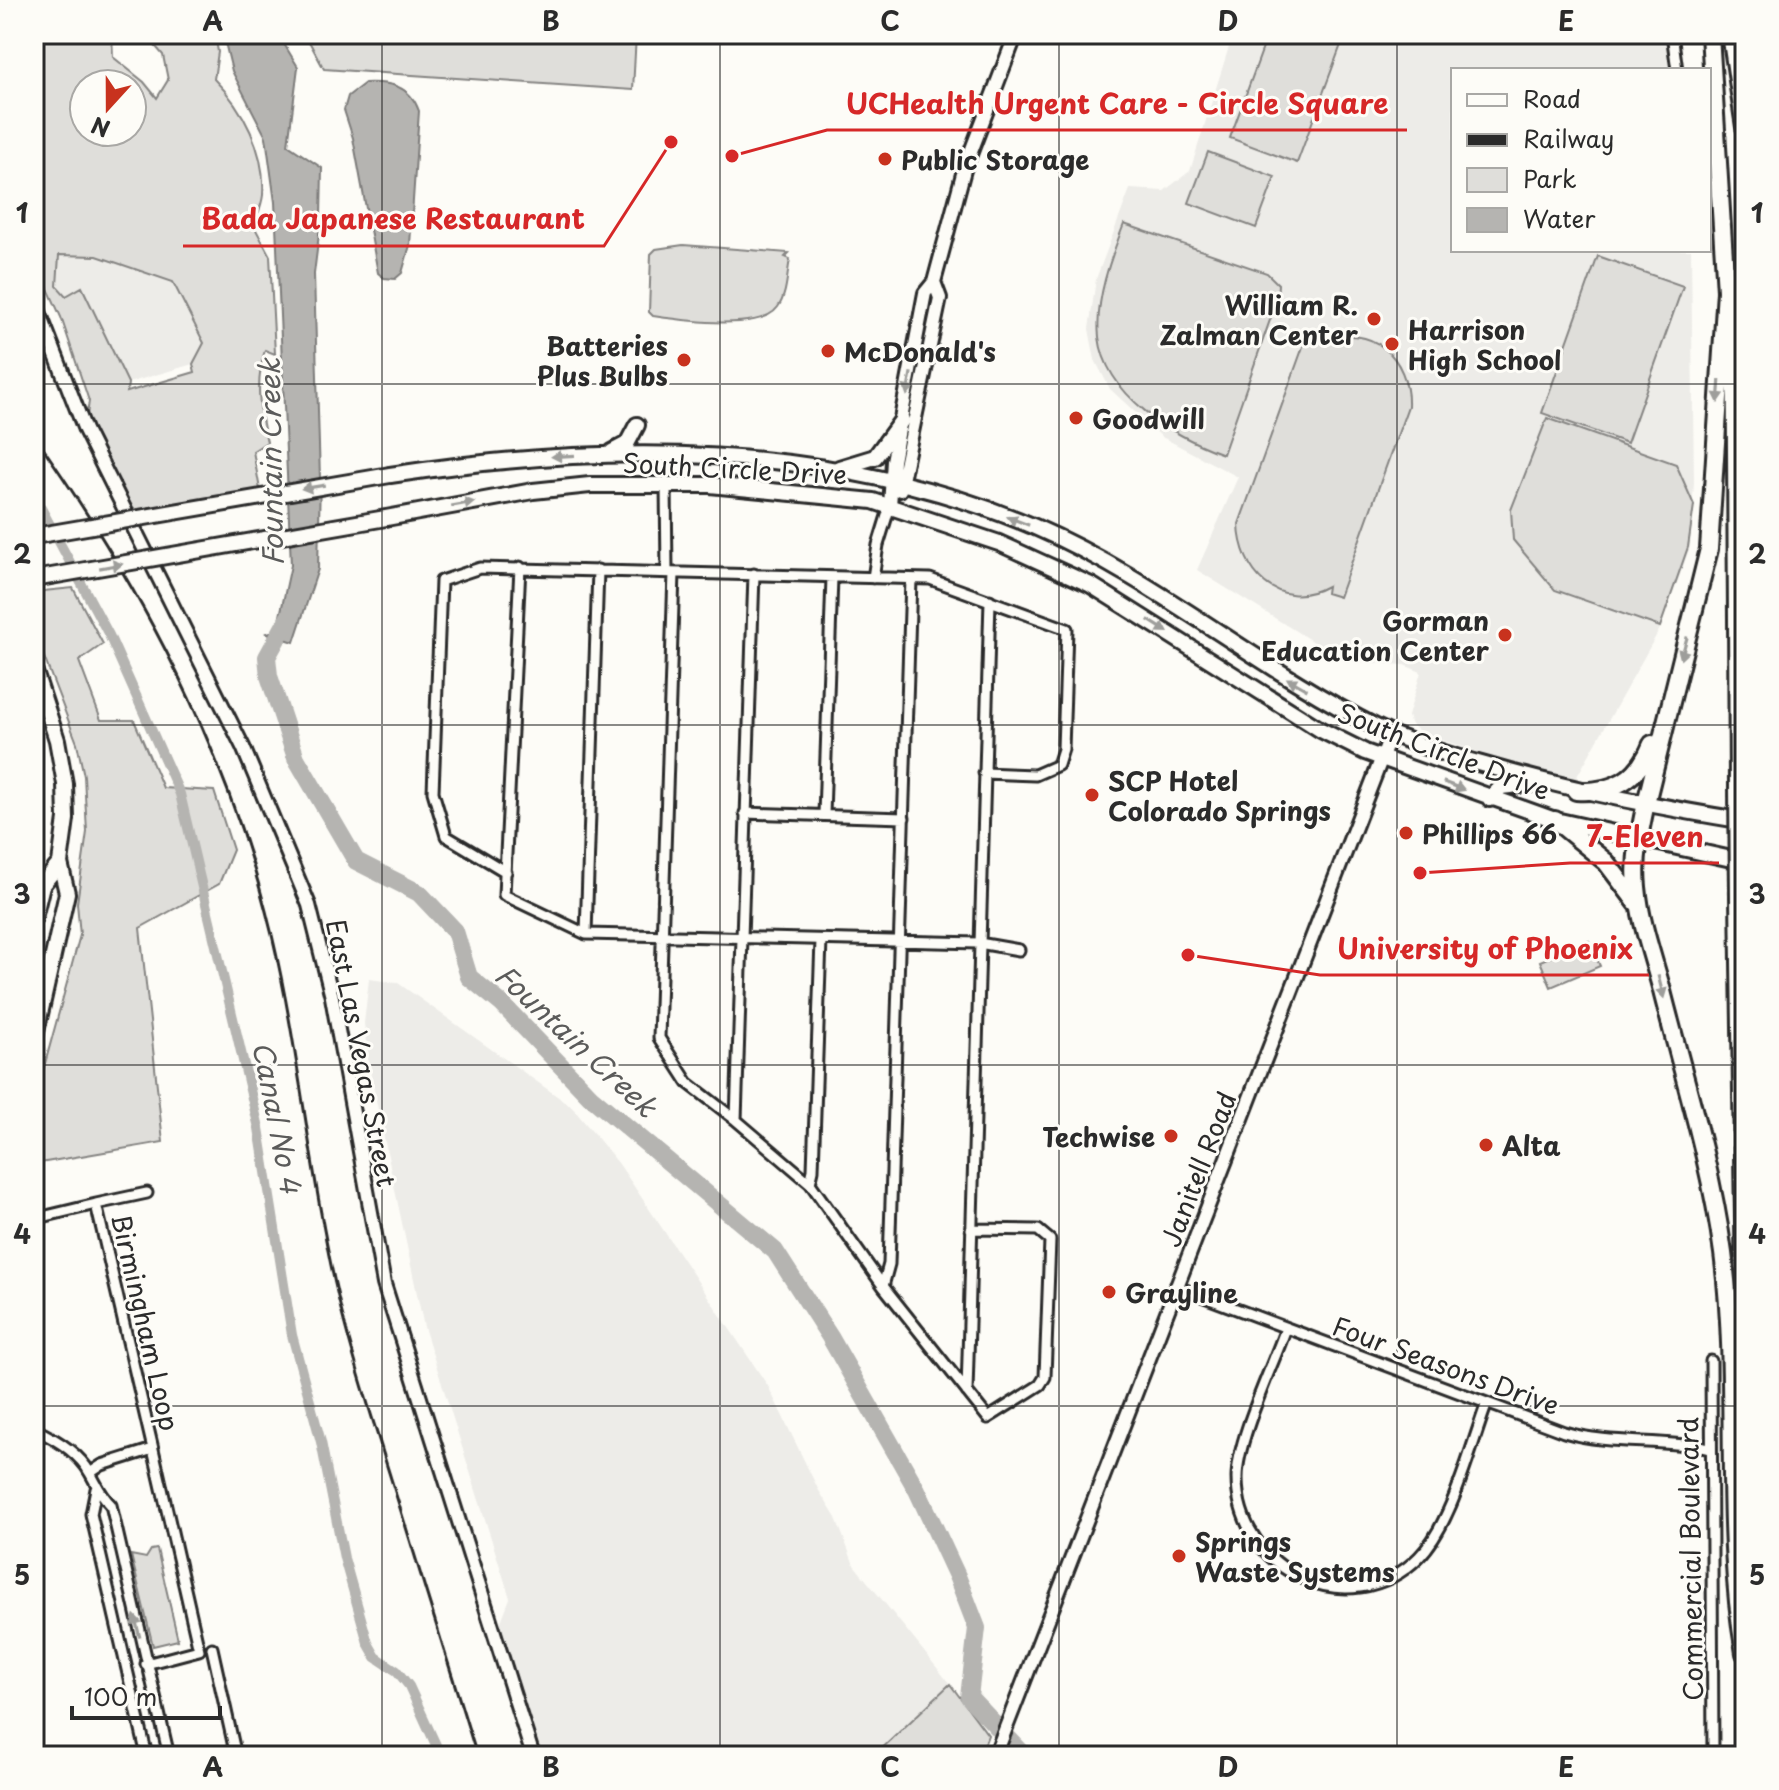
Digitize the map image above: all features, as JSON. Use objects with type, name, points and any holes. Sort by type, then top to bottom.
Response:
[{"type":"highway","points":[[1710,34],[1725,261],[1725,305],[1709,549],[1646,803],[1638,841],[1637,888],[1707,1166],[1723,1253],[1729,1320],[1734,1593],[1745,1653]]},
{"type":"highway","points":[[1710,34],[1726,153],[1736,289],[1738,787],[1745,1286]]},
{"type":"highway","points":[[1731,34],[1745,114]]},
{"type":"highway","points":[[1739,82],[1745,127]]},
{"type":"highway","points":[[1576,791],[1606,791],[1630,778],[1650,750],[1669,702]]},
{"type":"highway","points":[[1555,820],[1606,862],[1642,912]]},
{"type":"main road","points":[[833,469],[875,457],[902,420]]},
{"type":"main road","points":[[600,454],[616,451],[627,444],[637,425],[643,440],[669,455]]},
{"type":"main road","name":"South Circle Drive","points":[[34,536],[390,475],[498,460],[600,454],[669,455],[772,460],[833,469],[897,483],[994,512],[1090,553],[1269,668],[1391,734],[1576,791],[1745,821]]},
{"type":"main road","name":"South Circle Drive","points":[[34,579],[557,488],[666,484],[836,495],[890,506],[999,543],[1091,585],[1321,730],[1381,758],[1555,820],[1638,841],[1745,862]]},
{"type":"main road","points":[[34,669],[57,740],[65,784],[66,819],[60,863],[67,893],[34,1041]]},
{"type":"main road","points":[[1490,799],[1501,787],[1527,787],[1541,782]]},
{"type":"main road","points":[[60,863],[38,884],[35,908],[65,903]]},
{"type":"main road","points":[[38,884],[65,903]]},
{"type":"street","points":[[897,483],[902,420],[925,293],[934,282],[964,170],[1016,34]]},
{"type":"street","points":[[1672,34],[1677,68]]},
{"type":"street","points":[[873,578],[878,545],[897,483],[940,298],[934,282]]},
{"type":"street","name":"East Las Vegas Street","points":[[34,299],[85,430],[243,747],[309,905],[332,997],[384,1284],[533,1756]]},
{"type":"street","points":[[666,484],[671,572],[659,1038],[663,1048],[694,1090],[736,1120],[810,1183],[883,1286],[988,1418],[1044,1382],[1050,1240],[1038,1230],[971,1229]]},
{"type":"street","points":[[520,567],[504,895],[586,934],[979,943],[1019,950]]},
{"type":"street","points":[[506,872],[451,841],[433,792],[441,581],[480,568],[938,581],[1067,629],[1063,749],[1058,765],[1035,775],[984,773]]},
{"type":"street","points":[[586,934],[598,570]]},
{"type":"street","points":[[736,1120],[754,574]]},
{"type":"street","points":[[824,815],[832,577]]},
{"type":"street","points":[[883,1286],[889,1264],[911,579]]},
{"type":"street","points":[[967,1392],[990,600]]},
{"type":"street","name":"Janitell Road","points":[[995,1756],[1391,734]]},
{"type":"street","points":[[745,813],[904,818]]},
{"type":"street","points":[[810,1183],[813,1170],[821,940]]},
{"type":"street","name":"Birmingham Loop","points":[[34,1223],[38,1218],[147,1193]]},
{"type":"street","name":"Birmingham Loop","points":[[96,1204],[199,1650],[146,1664]]},
{"type":"street","name":"Four Seasons Drive","points":[[1175,1286],[1487,1403],[1593,1439],[1710,1449]]},
{"type":"street","points":[[1286,1328],[1241,1454],[1239,1497],[1247,1527],[1265,1554],[1286,1572],[1309,1583],[1341,1589],[1368,1587],[1393,1576],[1417,1559],[1443,1518],[1487,1403]]},
{"type":"street","name":"Commercial Boulevard","points":[[1711,1361],[1713,1756]]},
{"type":"street","points":[[34,1429],[52,1438],[81,1461],[96,1489],[111,1505],[169,1756]]},
{"type":"street","name":"Birmingham Loop","points":[[90,1473],[102,1465],[153,1449]]},
{"type":"street","points":[[96,1489],[91,1514],[147,1756]]},
{"type":"street","points":[[212,1648],[236,1756]]},
{"type":"shaded area","name":"Harrison High School","points":[[1233,34],[1646,34],[1668,42],[1672,68],[1451,68],[1451,252],[1691,252],[1694,482],[1690,547],[1661,627],[1575,780],[1537,772],[1421,733],[1410,723],[1408,716],[1421,672],[1404,665],[1344,661],[1197,570],[1238,477],[1162,437],[1110,389],[1095,360],[1089,329],[1096,279],[1130,189],[1164,191],[1190,171]]},
{"type":"shaded area","points":[[59,255],[97,256],[173,282],[204,343],[193,364],[128,383],[83,288],[65,296],[57,286]]},
{"type":"shaded area","points":[[369,979],[398,983],[571,1106],[619,1164],[768,1386],[818,1489],[836,1518],[854,1565],[950,1684],[874,1756],[533,1756],[495,1637],[510,1598],[424,1327],[368,1062],[364,1023]]},
{"type":"green space","points":[[34,34],[112,34],[113,57],[127,68],[68,68],[68,148],[148,148],[148,87],[157,98],[168,80],[163,55],[145,34],[215,34],[218,52],[214,79],[243,117],[256,147],[263,179],[262,199],[254,226],[270,256],[275,354],[265,350],[260,373],[260,407],[267,442],[253,451],[261,495],[131,525],[85,430],[89,401],[61,317],[34,258]],"holes":[[[59,255],[97,256],[173,282],[204,343],[193,364],[195,372],[127,392],[128,383],[82,287],[66,296],[57,286]]]},
{"type":"green space","points":[[305,34],[636,34],[633,90],[324,69]]},
{"type":"green space","points":[[1268,34],[1345,34],[1297,163],[1230,138]]},
{"type":"green space","points":[[1208,152],[1275,177],[1256,228],[1189,203]]},
{"type":"green space","points":[[1124,224],[1267,273],[1278,284],[1277,300],[1223,454],[1164,425],[1145,411],[1114,378],[1104,358],[1099,337],[1099,308],[1109,264]]},
{"type":"green space","points":[[683,245],[789,253],[785,257],[790,259],[785,290],[778,307],[769,315],[738,322],[700,322],[653,316],[649,312],[651,254],[656,249]]},
{"type":"green space","points":[[1598,256],[1683,286],[1627,443],[1542,413]]},
{"type":"green space","points":[[1309,330],[1324,336],[1324,342],[1357,336],[1372,340],[1395,359],[1407,389],[1408,406],[1339,597],[1326,593],[1327,586],[1309,593],[1293,594],[1278,591],[1265,583],[1246,557],[1239,524]]},
{"type":"green space","points":[[1547,418],[1676,464],[1694,505],[1688,547],[1660,627],[1555,590],[1513,540],[1511,510]]},
{"type":"green space","points":[[73,588],[103,644],[79,661],[101,720],[134,720],[163,788],[214,791],[233,850],[219,884],[140,928],[163,1142],[34,1164],[34,1104],[80,935],[77,903],[87,832],[84,776],[77,743],[34,631],[34,592]]},
{"type":"green space","points":[[1589,941],[1600,966],[1551,987],[1540,961]]},
{"type":"green space","points":[[157,1549],[178,1640],[153,1646],[131,1555],[146,1558],[151,1550]]},
{"type":"green space","points":[[950,1684],[988,1735],[980,1756],[874,1756]]},
{"type":"water","points":[[223,34],[278,34],[298,67],[288,145],[322,168],[321,218],[314,274],[320,479],[318,569],[294,642],[267,633],[277,630],[291,565],[275,202],[266,137],[232,71]]},
{"type":"water","points":[[365,83],[383,83],[405,90],[419,111],[410,245],[402,273],[395,279],[384,278],[378,273],[353,138],[344,110],[348,96]]},
{"type":"waterway","name":"Canal No 4","points":[[34,495],[109,635],[180,794],[259,1128],[292,1335],[321,1442],[344,1558],[368,1643],[376,1657],[397,1671],[409,1686],[441,1756]]},
{"type":"waterway","name":"Fountain Creek","points":[[289,617],[267,657],[269,676],[296,758],[356,861],[419,893],[455,931],[469,977],[502,1004],[591,1097],[775,1251],[830,1337],[917,1490],[957,1576],[977,1628],[969,1697],[1025,1756]]},
{"type":"railway","points":[[34,435],[74,494],[146,613],[206,736],[231,800],[253,866],[282,980],[328,1252],[343,1318],[477,1756]]},
{"type":"place","name":"Bada Japanese Restaurant","points":[[671,142]]},
{"type":"place","name":"UCHealth Urgent Care - Circle Square","points":[[732,156]]},
{"type":"place","name":"Public Storage","points":[[885,159]]},
{"type":"place","name":"William R. Zalman Center","points":[[1374,319]]},
{"type":"place","name":"Harrison High School","points":[[1392,344]]},
{"type":"place","name":"McDonald's","points":[[828,351]]},
{"type":"place","name":"Batteries Plus Bulbs","points":[[684,360]]},
{"type":"place","name":"Goodwill","points":[[1076,418]]},
{"type":"place","name":"Gorman Education Center","points":[[1505,635]]},
{"type":"place","name":"SCP Hotel Colorado Springs","points":[[1092,795]]},
{"type":"place","name":"Phillips 66","points":[[1406,833]]},
{"type":"place","name":"7-Eleven","points":[[1420,873]]},
{"type":"place","name":"University of Phoenix","points":[[1188,955]]},
{"type":"place","name":"Techwise","points":[[1171,1136]]},
{"type":"place","name":"Alta","points":[[1486,1145]]},
{"type":"place","name":"Grayline","points":[[1109,1292]]},
{"type":"place","name":"Springs Waste Systems","points":[[1179,1556]]}]
